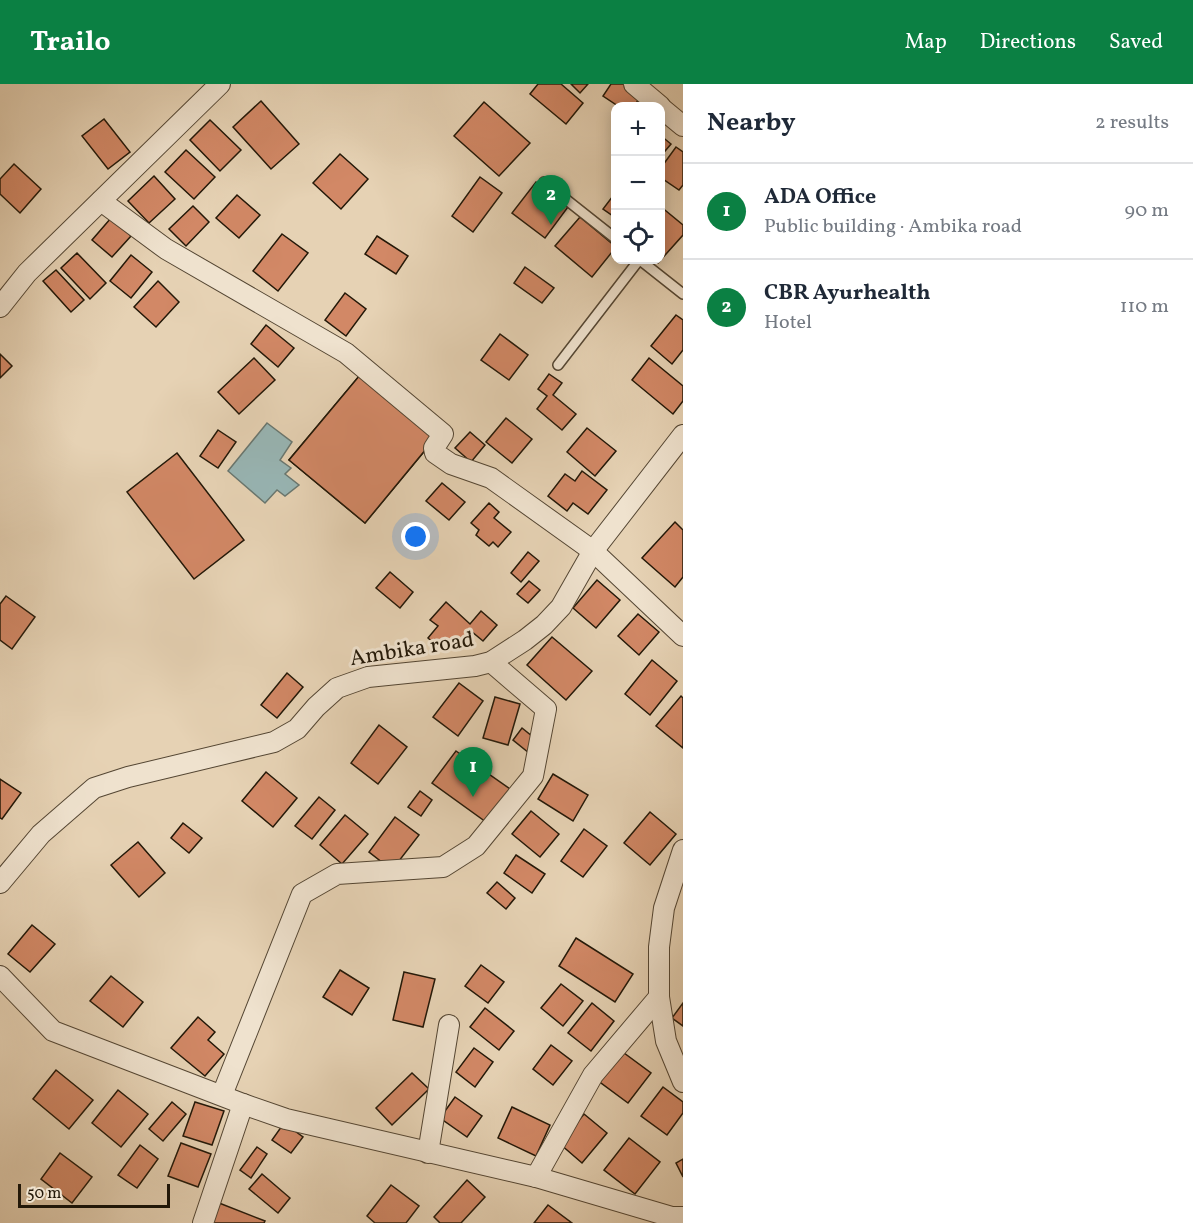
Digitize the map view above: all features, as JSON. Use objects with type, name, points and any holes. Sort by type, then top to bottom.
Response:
[{"type":"street","points":[[0,307],[27,273],[220,84]]},
{"type":"street","points":[[634,84],[654,102]]},
{"type":"street","points":[[665,111],[683,126]]},
{"type":"street","points":[[101,201],[166,249],[346,353],[443,434],[435,448],[435,453],[451,464],[490,478],[594,551],[683,636]]},
{"type":"street","name":"Ambika road","points":[[0,883],[41,834],[94,788],[128,777],[274,742],[297,729],[337,688],[368,677],[475,666],[491,662],[544,625],[561,607],[594,551],[683,435]]},
{"type":"street","points":[[222,1095],[302,894],[337,874],[443,867],[476,846],[533,776],[546,709],[491,662]]},
{"type":"street","points":[[683,850],[664,908],[659,947],[658,997],[666,1041],[683,1082]]},
{"type":"street","points":[[0,975],[53,1031],[243,1104],[286,1119],[536,1177],[672,1217],[683,1217]]},
{"type":"street","points":[[536,1177],[593,1076],[658,997]]},
{"type":"street","points":[[428,1153],[448,1025]]},
{"type":"street","points":[[203,1223],[243,1104]]},
{"type":"lane","points":[[544,182],[611,237]]},
{"type":"lane","points":[[558,365],[637,264]]},
{"type":"lane","points":[[645,264],[683,294]]},
{"type":"water","points":[[267,423],[292,442],[280,460],[291,468],[285,474],[299,485],[285,496],[277,490],[265,503],[228,471]]},
{"type":"building","points":[[538,84],[561,84],[583,103],[566,124],[530,94]]},
{"type":"building","points":[[571,84],[588,84],[580,93]]},
{"type":"building","points":[[611,84],[627,84],[642,95],[637,102],[612,102],[603,96]]},
{"type":"building","points":[[261,101],[299,144],[271,169],[233,127]]},
{"type":"building","points":[[484,102],[530,143],[499,176],[454,136]]},
{"type":"building","points":[[104,119],[130,152],[108,169],[82,136]]},
{"type":"building","points":[[210,120],[241,150],[220,171],[190,140]]},
{"type":"building","points":[[665,139],[671,144],[665,151]]},
{"type":"building","points":[[676,147],[683,152],[683,185],[679,190],[665,180],[665,162]]},
{"type":"building","points":[[186,150],[215,177],[194,199],[165,172]]},
{"type":"building","points":[[340,154],[368,179],[341,209],[313,183]]},
{"type":"building","points":[[14,164],[41,189],[20,213],[0,194],[0,179]]},
{"type":"building","points":[[154,176],[175,199],[149,223],[128,201]]},
{"type":"building","points":[[480,177],[502,193],[473,232],[452,216]]},
{"type":"building","points":[[536,182],[568,207],[545,238],[512,213]]},
{"type":"building","points":[[237,195],[260,215],[239,238],[216,218]]},
{"type":"building","points":[[611,199],[611,215],[603,209]]},
{"type":"building","points":[[193,206],[209,222],[186,246],[169,229]]},
{"type":"building","points":[[665,210],[683,225],[683,235],[665,255]]},
{"type":"building","points":[[580,217],[611,243],[611,253],[592,277],[555,246]]},
{"type":"building","points":[[111,218],[131,236],[112,257],[92,240]]},
{"type":"building","points":[[282,234],[308,253],[278,291],[253,271]]},
{"type":"building","points":[[377,236],[408,256],[396,274],[365,254]]},
{"type":"building","points":[[77,253],[106,283],[90,299],[61,268]]},
{"type":"building","points":[[131,255],[152,272],[131,298],[110,281]]},
{"type":"building","points":[[525,267],[554,288],[542,303],[514,283]]},
{"type":"building","points":[[56,270],[84,300],[71,312],[43,281]]},
{"type":"building","points":[[158,281],[179,302],[156,327],[134,307]]},
{"type":"building","points":[[345,293],[366,309],[346,336],[325,320]]},
{"type":"building","points":[[676,315],[683,320],[683,350],[672,364],[651,346]]},
{"type":"building","points":[[266,325],[294,348],[278,367],[251,344]]},
{"type":"building","points":[[500,334],[528,355],[509,380],[481,360]]},
{"type":"building","points":[[0,354],[12,366],[0,378]]},
{"type":"building","points":[[254,358],[275,380],[239,414],[218,392]]},
{"type":"building","points":[[649,358],[683,386],[683,401],[673,414],[632,380]]},
{"type":"building","points":[[549,374],[562,383],[553,395],[576,414],[562,430],[537,409],[547,396],[538,389]]},
{"type":"building","points":[[360,375],[436,437],[365,523],[289,460]],"holes":[[[364,421],[391,442],[363,478],[335,457]]]},
{"type":"building","points":[[360,375],[436,437],[365,523],[289,460]]},
{"type":"building","points":[[506,418],[532,439],[512,463],[486,442]]},
{"type":"building","points":[[587,428],[616,451],[595,476],[567,452]]},
{"type":"building","points":[[218,430],[236,442],[218,468],[200,456]]},
{"type":"building","points":[[470,432],[485,445],[471,462],[455,448]]},
{"type":"building","points":[[177,453],[244,540],[194,579],[127,492]]},
{"type":"building","points":[[582,471],[607,490],[588,514],[573,503],[567,511],[548,496],[565,474],[575,481]]},
{"type":"building","points":[[442,483],[465,502],[449,520],[426,501]]},
{"type":"building","points":[[489,503],[499,512],[494,518],[511,532],[498,547],[493,542],[489,546],[476,535],[479,530],[471,523]]},
{"type":"building","points":[[675,522],[683,530],[683,577],[675,587],[642,558]]},
{"type":"building","points":[[528,552],[539,561],[521,582],[511,573]]},
{"type":"building","points":[[390,572],[413,592],[400,608],[376,588]]},
{"type":"building","points":[[597,580],[620,600],[596,628],[573,608]]},
{"type":"building","points":[[529,581],[540,590],[528,603],[517,594]]},
{"type":"building","points":[[6,596],[35,617],[12,649],[0,640],[0,604]]},
{"type":"building","points":[[446,602],[470,624],[481,611],[497,625],[483,641],[471,631],[458,645],[453,640],[442,651],[428,638],[438,626],[430,620]]},
{"type":"building","points":[[638,614],[659,632],[639,655],[618,636]]},
{"type":"building","points":[[552,637],[592,671],[566,700],[527,665]]},
{"type":"building","points":[[652,660],[677,681],[650,715],[625,694]]},
{"type":"building","points":[[287,673],[303,687],[277,718],[261,705]]},
{"type":"building","points":[[459,683],[483,701],[458,736],[433,717]]},
{"type":"building","points":[[681,696],[683,698],[683,748],[656,726]]},
{"type":"building","points":[[495,697],[520,704],[508,745],[483,738]]},
{"type":"building","points":[[379,725],[407,747],[378,784],[351,763]]},
{"type":"building","points":[[522,728],[538,741],[529,753],[513,740]]},
{"type":"building","points":[[456,751],[510,789],[486,822],[432,783]]},
{"type":"building","points":[[266,772],[297,798],[273,827],[242,801]]},
{"type":"building","points":[[553,774],[588,795],[573,821],[538,799]]},
{"type":"building","points":[[0,779],[21,793],[2,819],[0,818]]},
{"type":"building","points":[[420,791],[432,800],[421,816],[408,807]]},
{"type":"building","points":[[319,797],[335,810],[312,839],[295,826]]},
{"type":"building","points":[[531,811],[559,834],[540,857],[512,834]]},
{"type":"building","points":[[650,812],[676,834],[650,865],[624,843]]},
{"type":"building","points":[[345,815],[368,834],[342,864],[320,845]]},
{"type":"building","points":[[395,817],[419,835],[392,870],[369,852]]},
{"type":"building","points":[[183,823],[202,838],[189,853],[171,838]]},
{"type":"building","points":[[584,829],[607,846],[583,877],[561,861]]},
{"type":"building","points":[[138,842],[165,873],[139,897],[111,865]]},
{"type":"building","points":[[516,855],[545,874],[532,893],[504,873]]},
{"type":"building","points":[[497,882],[515,898],[506,909],[487,893]]},
{"type":"building","points":[[32,925],[55,944],[30,972],[8,954]]},
{"type":"building","points":[[576,938],[633,974],[615,1002],[559,966]]},
{"type":"building","points":[[481,965],[504,982],[488,1003],[465,986]]},
{"type":"building","points":[[340,970],[369,988],[352,1015],[323,997]]},
{"type":"building","points":[[404,972],[435,979],[423,1027],[393,1020]]},
{"type":"building","points":[[111,976],[143,1002],[123,1027],[90,1001]]},
{"type":"building","points":[[561,984],[583,1001],[563,1026],[541,1008]]},
{"type":"building","points":[[592,1003],[614,1021],[591,1051],[568,1033]]},
{"type":"building","points":[[683,1003],[683,1026],[672,1018]]},
{"type":"building","points":[[485,1008],[514,1031],[499,1050],[470,1027]]},
{"type":"building","points":[[198,1017],[215,1032],[208,1040],[224,1054],[205,1076],[171,1048]]},
{"type":"building","points":[[551,1045],[572,1061],[553,1085],[533,1069]]},
{"type":"building","points":[[474,1048],[493,1062],[475,1087],[456,1072]]},
{"type":"building","points":[[620,1050],[651,1073],[628,1103],[597,1080]]},
{"type":"building","points":[[56,1070],[93,1100],[69,1129],[33,1099]]},
{"type":"building","points":[[412,1073],[429,1089],[392,1125],[376,1108]]},
{"type":"building","points":[[663,1087],[683,1102],[683,1113],[667,1135],[641,1116]]},
{"type":"building","points":[[118,1090],[148,1114],[121,1147],[92,1123]]},
{"type":"building","points":[[455,1097],[482,1116],[467,1137],[440,1118]]},
{"type":"building","points":[[172,1102],[186,1114],[163,1141],[149,1129]]},
{"type":"building","points":[[195,1102],[224,1111],[212,1145],[183,1136]]},
{"type":"building","points":[[512,1107],[550,1125],[536,1156],[498,1138]]},
{"type":"building","points":[[584,1114],[607,1133],[582,1163],[560,1144]]},
{"type":"building","points":[[284,1123],[303,1137],[291,1153],[272,1140]]},
{"type":"building","points":[[629,1138],[660,1162],[635,1194],[604,1170]]},
{"type":"building","points":[[181,1143],[211,1154],[198,1187],[168,1176]]},
{"type":"building","points":[[140,1145],[158,1159],[137,1188],[118,1175]]},
{"type":"building","points":[[257,1147],[267,1154],[251,1178],[240,1170]]},
{"type":"building","points":[[60,1153],[92,1177],[72,1203],[41,1179]]},
{"type":"building","points":[[683,1159],[683,1177],[676,1163]]},
{"type":"building","points":[[262,1174],[290,1198],[278,1213],[249,1189]]},
{"type":"building","points":[[467,1180],[485,1197],[461,1223],[440,1223],[434,1217]]},
{"type":"building","points":[[391,1185],[419,1206],[406,1223],[375,1223],[367,1216]]},
{"type":"building","points":[[214,1201],[265,1221],[264,1223],[206,1223]]},
{"type":"building","points":[[548,1205],[572,1223],[534,1223]]},
{"type":"place","name":"CBR Ayurhealth","points":[[551,225]]},
{"type":"place","name":"ADA Office","points":[[473,797]]}]
